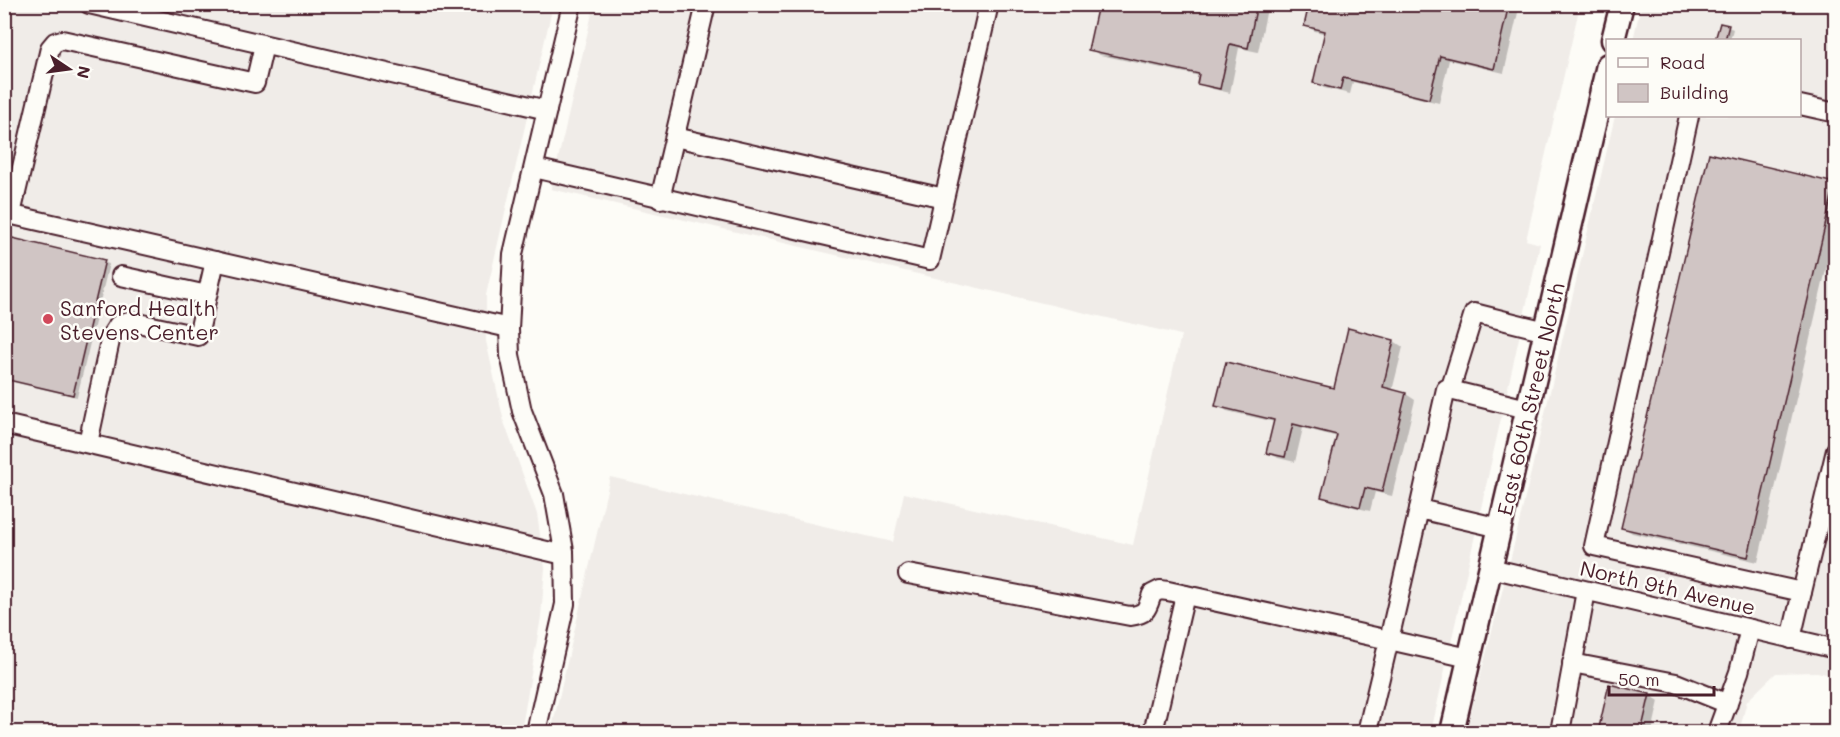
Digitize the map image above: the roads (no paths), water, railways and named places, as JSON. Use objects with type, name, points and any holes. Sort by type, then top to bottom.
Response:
[{"type":"main road","points":[[1613,39],[1622,4]]},
{"type":"main road","name":"East 60th Street North","points":[[1452,732],[1606,74]]},
{"type":"street","points":[[89,4],[548,110]]},
{"type":"street","points":[[536,732],[565,604],[564,555],[554,494],[522,411],[510,355],[509,327],[513,254],[572,4]]},
{"type":"street","points":[[660,199],[706,4]]},
{"type":"street","points":[[534,168],[930,260],[989,4]]},
{"type":"street","points":[[264,45],[255,83],[62,40],[55,42],[50,48],[8,214],[509,327]]},
{"type":"street","points":[[1801,105],[1836,113]]},
{"type":"street","points":[[1689,117],[1594,546],[1802,592]]},
{"type":"street","points":[[675,137],[944,198]]},
{"type":"street","points":[[88,443],[111,336],[118,326],[129,321],[198,336],[214,261]]},
{"type":"street","points":[[121,276],[207,295]]},
{"type":"street","points":[[1450,390],[1474,313],[1546,331]]},
{"type":"street","points":[[1367,732],[1446,389],[1527,409]]},
{"type":"street","points":[[4,424],[564,555]]},
{"type":"street","points":[[1791,639],[1836,450]]},
{"type":"street","points":[[1419,509],[1500,528]]},
{"type":"street","name":"North 9th Avenue","points":[[1490,568],[1836,650]]},
{"type":"street","points":[[908,574],[1130,616],[1141,615],[1146,610],[1152,594],[1160,590],[1469,658]]},
{"type":"street","points":[[1560,732],[1586,591]]},
{"type":"street","points":[[1153,732],[1185,595]]},
{"type":"street","points":[[1717,732],[1739,672],[1750,629]]},
{"type":"street","points":[[1572,663],[1676,683],[1728,704]]},
{"type":"place","name":"Sanford Health Stevens Center","points":[[48,319]]}]
